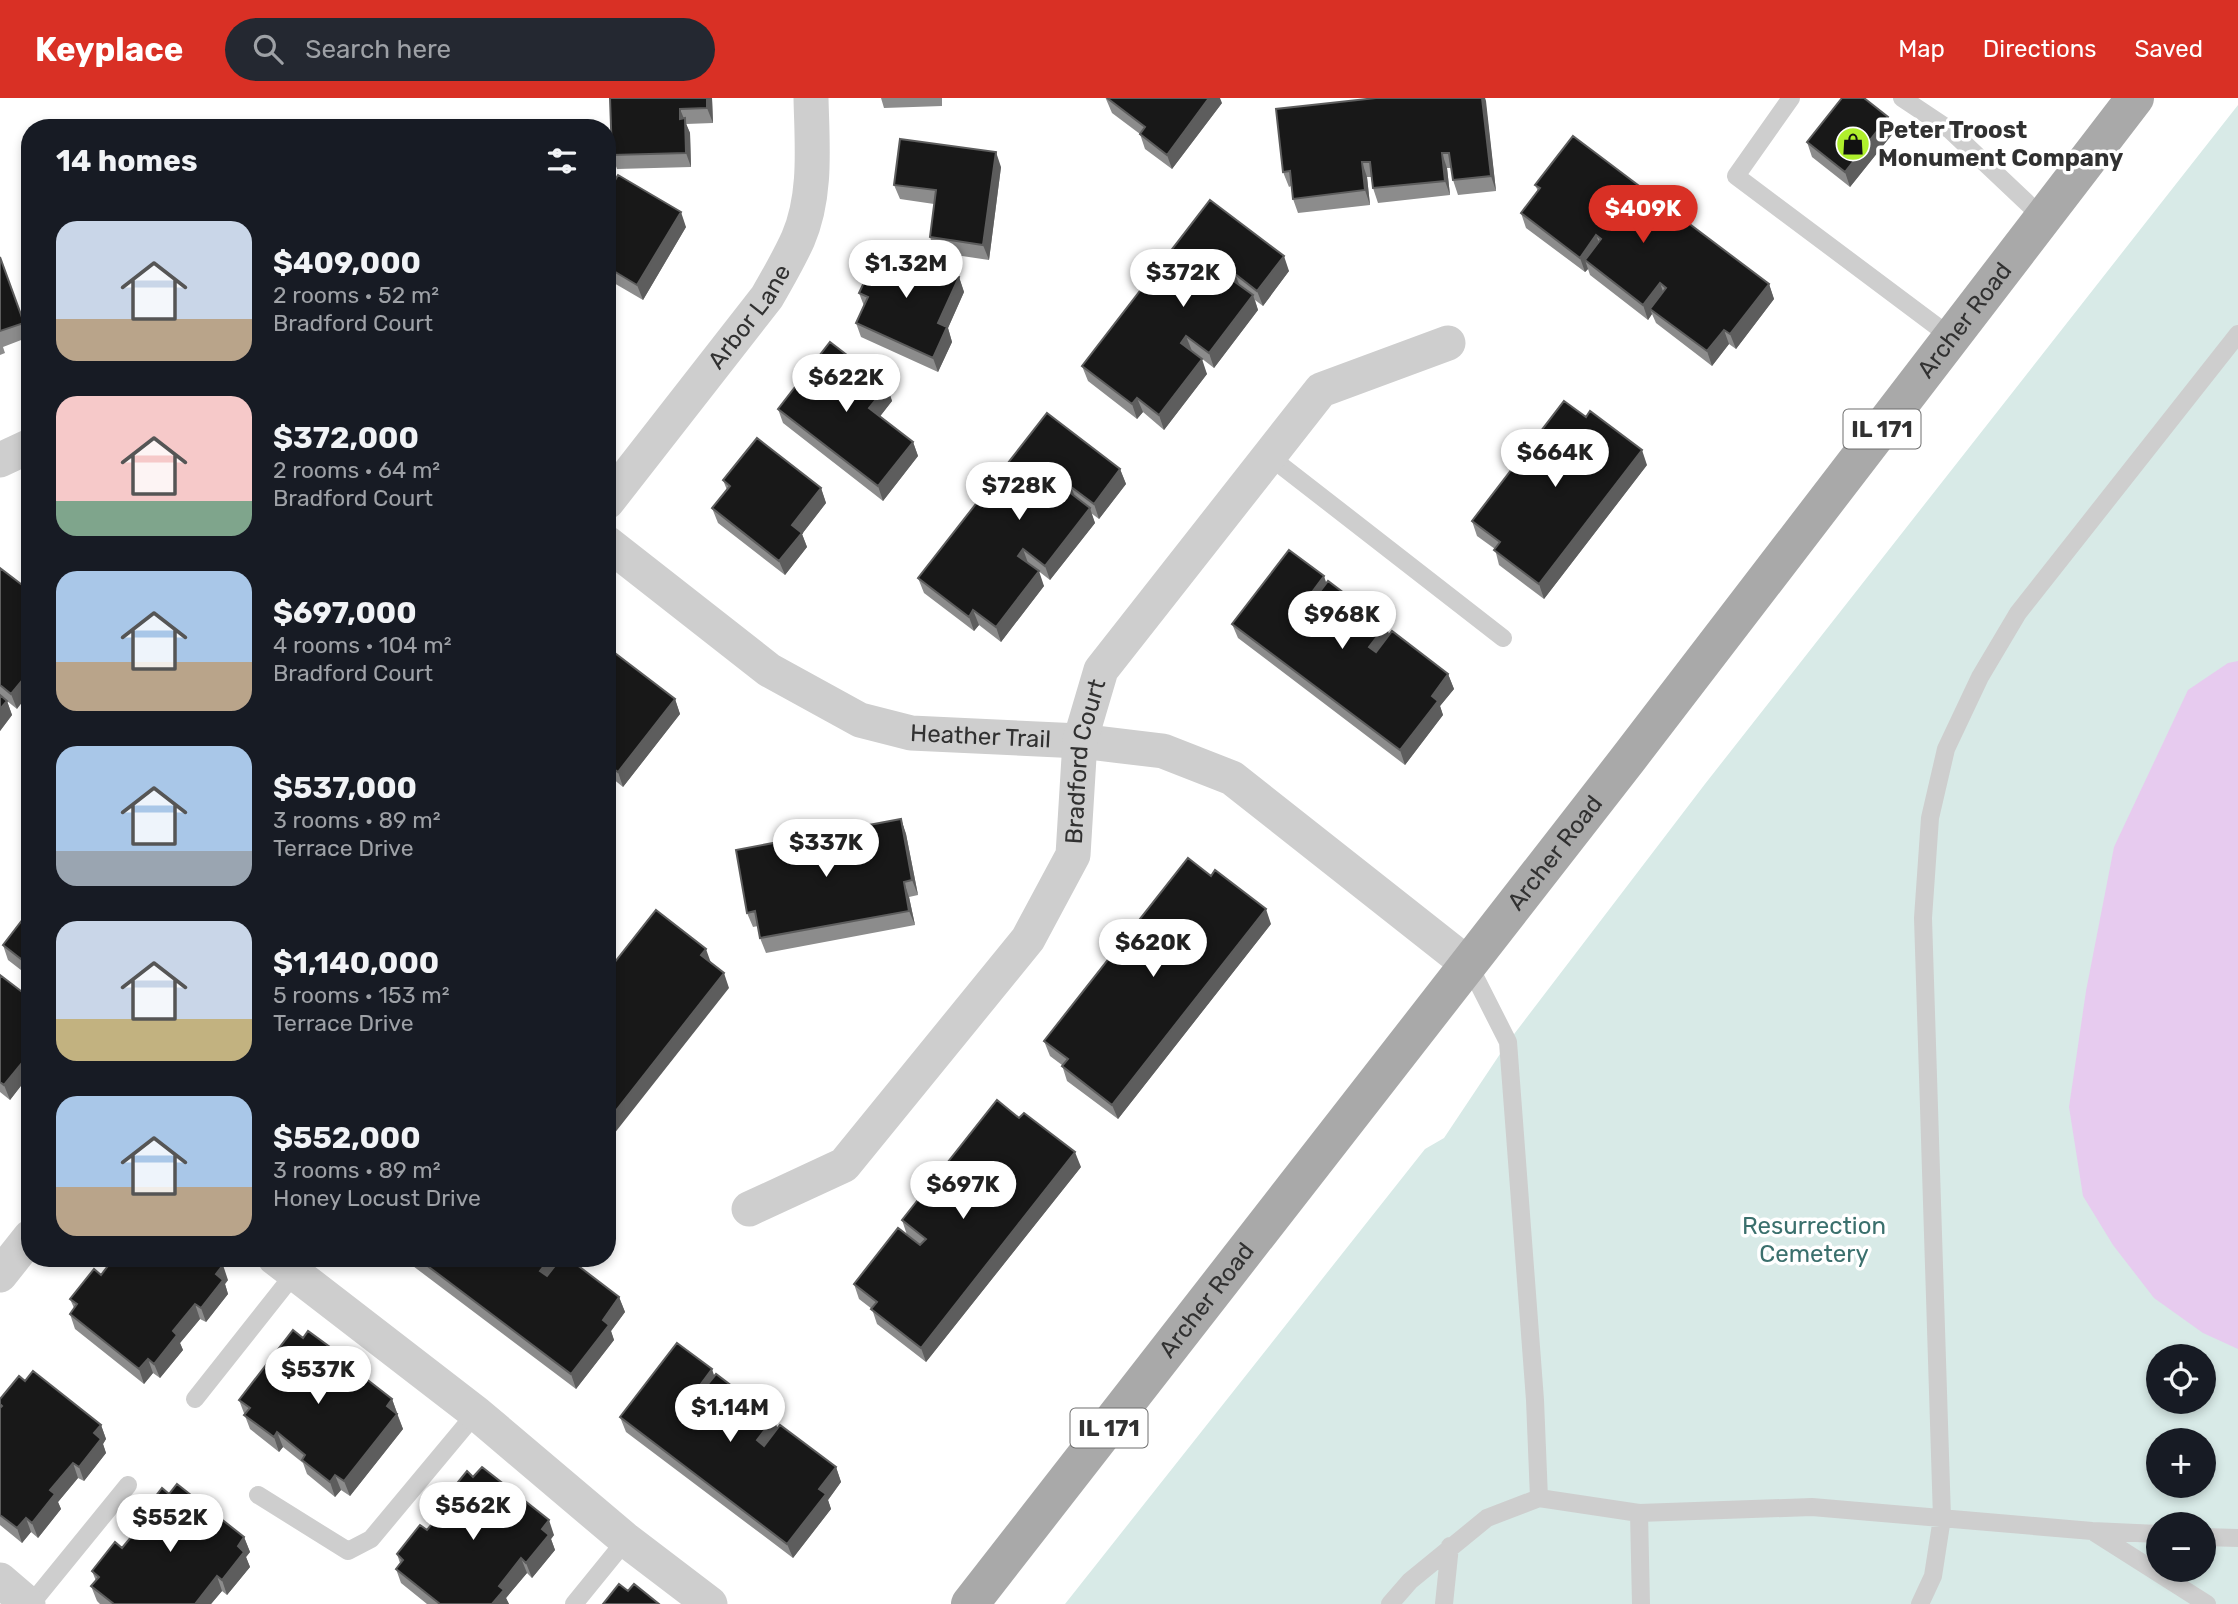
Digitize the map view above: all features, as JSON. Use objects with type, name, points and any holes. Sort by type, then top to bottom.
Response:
[{"type":"main road","name":"Archer Road","points":[[970,1604],[1469,965],[2135,98]]},
{"type":"street","name":"Arbor Lane","points":[[616,490],[767,297],[786,264],[808,209],[812,148],[811,98]]},
{"type":"street","name":"Bradford Court","points":[[749,1209],[844,1165],[1028,939],[1073,855],[1080,741],[1101,670],[1321,390],[1448,343]]},
{"type":"street","points":[[0,460],[21,450]]},
{"type":"street","name":"Heather Trail","points":[[616,550],[769,670],[860,720],[911,733],[1080,741],[1163,751],[1232,778],[1469,965]]},
{"type":"street","points":[[0,1275],[21,1248]]},
{"type":"street","points":[[285,1267],[475,1413],[626,1540],[710,1604]]},
{"type":"street","points":[[0,1580],[30,1604]]},
{"type":"lane","points":[[1791,98],[1736,176],[1951,337]]},
{"type":"lane","points":[[1902,98],[1950,130],[2043,218]]},
{"type":"lane","points":[[1920,1604],[1933,1576],[1942,1518],[1923,918],[1930,818],[1946,749],[1980,677],[2018,613],[2238,334]]},
{"type":"lane","points":[[1269,456],[1503,638]]},
{"type":"lane","points":[[1469,965],[1508,1042],[1535,1400],[1539,1498]]},
{"type":"lane","points":[[195,1399],[283,1267]]},
{"type":"lane","points":[[258,1495],[348,1551],[371,1539],[475,1413]]},
{"type":"lane","points":[[30,1604],[128,1485]]},
{"type":"lane","points":[[1390,1604],[1410,1581],[1487,1518],[1539,1498],[1639,1513],[1812,1507],[2146,1533]]},
{"type":"lane","points":[[1639,1513],[1641,1604]]},
{"type":"lane","points":[[2092,1531],[2207,1604]]},
{"type":"lane","points":[[2216,1537],[2238,1538]]},
{"type":"lane","points":[[574,1604],[626,1540]]},
{"type":"lane","points":[[1444,1604],[1450,1546]]},
{"type":"green space","name":"Resurrection Cemetery","points":[[2238,105],[2238,1604],[1065,1604],[1425,1149],[1444,1138],[1508,1042],[1705,784]]},
{"type":"shaded area","points":[[2238,661],[2238,1349],[2203,1333],[2154,1298],[2113,1245],[2083,1196],[2069,1107],[2086,991],[2114,847],[2188,690],[2228,663]]},
{"type":"building","points":[[610,98],[707,98],[707,108],[680,109],[680,119],[685,118],[686,153],[616,155],[616,119],[611,119]]},
{"type":"building","points":[[1107,98],[1209,98],[1167,155],[1140,134],[1145,127]]},
{"type":"building","points":[[1376,98],[1482,98],[1491,176],[1453,180],[1449,153],[1442,153],[1445,181],[1373,188],[1370,162],[1362,162],[1365,190],[1293,199],[1290,171],[1283,172],[1276,109]]},
{"type":"building","name":"Peter Troost Monument Company","points":[[1842,98],[1864,98],[1888,117],[1845,172],[1807,142]]},
{"type":"building","points":[[1573,136],[1769,284],[1730,334],[1724,330],[1707,351],[1650,309],[1666,288],[1660,283],[1643,305],[1585,260],[1601,239],[1596,235],[1580,258],[1521,213],[1540,188],[1535,185]]},
{"type":"building","points":[[900,139],[996,152],[983,245],[930,237],[936,190],[894,185]]},
{"type":"building","points":[[618,175],[681,212],[637,285],[616,272]]},
{"type":"building","points":[[1210,200],[1284,256],[1257,291],[1235,274],[1231,279],[1253,295],[1209,353],[1186,336],[1181,343],[1202,359],[1159,415],[1137,398],[1132,404],[1082,366]]},
{"type":"building","points":[[883,242],[959,277],[938,323],[947,327],[933,358],[856,323],[868,297],[859,293]]},
{"type":"building","points":[[0,257],[21,315],[21,324],[0,331]]},
{"type":"building","points":[[830,342],[887,386],[869,408],[913,442],[878,486],[778,409]]},
{"type":"building","points":[[1564,401],[1586,417],[1590,411],[1642,450],[1539,584],[1494,550],[1500,542],[1472,521]]},
{"type":"building","points":[[1047,413],[1120,469],[1094,504],[1071,487],[1068,491],[1090,508],[1045,566],[1023,549],[1018,556],[1039,571],[996,627],[973,610],[969,617],[918,578]]},
{"type":"building","points":[[757,438],[821,488],[792,525],[802,533],[779,561],[712,508],[730,486],[723,480]]},
{"type":"building","points":[[1289,550],[1324,576],[1307,599],[1312,602],[1328,581],[1386,625],[1369,647],[1376,652],[1392,631],[1448,674],[1432,696],[1438,701],[1400,750],[1232,624]]},
{"type":"building","points":[[0,568],[21,584],[21,682],[11,694],[0,685]]},
{"type":"building","points":[[616,654],[675,699],[618,772],[616,771]]},
{"type":"building","points":[[0,695],[7,701],[0,709]]},
{"type":"building","points":[[901,819],[912,880],[904,882],[909,911],[760,938],[755,911],[747,913],[736,850]]},
{"type":"building","points":[[1188,858],[1211,876],[1215,870],[1266,909],[1112,1105],[1062,1066],[1068,1059],[1044,1041]]},
{"type":"building","points":[[656,910],[706,949],[701,955],[724,973],[616,1111],[616,961]]},
{"type":"building","points":[[21,922],[21,959],[3,945]]},
{"type":"building","points":[[0,975],[21,991],[21,1064],[4,1085],[0,1082]]},
{"type":"building","points":[[997,1100],[1019,1118],[1024,1113],[1075,1152],[921,1348],[871,1309],[877,1302],[854,1284],[898,1228],[920,1245],[926,1239],[902,1220]]},
{"type":"building","points":[[107,1267],[221,1267],[216,1274],[223,1280],[201,1308],[195,1304],[173,1331],[177,1335],[154,1364],[148,1359],[139,1369],[70,1314],[77,1304],[70,1299],[94,1269],[101,1275]]},
{"type":"building","points":[[429,1267],[543,1267],[540,1271],[547,1276],[554,1267],[580,1267],[619,1297],[603,1320],[609,1325],[571,1374]]},
{"type":"building","points":[[293,1330],[303,1338],[308,1331],[338,1353],[332,1360],[362,1383],[365,1378],[392,1399],[387,1406],[397,1414],[344,1481],[335,1475],[330,1482],[302,1460],[305,1455],[277,1432],[274,1437],[244,1415],[250,1408],[239,1400]]},
{"type":"building","points":[[677,1343],[712,1369],[695,1392],[699,1395],[716,1374],[774,1418],[757,1440],[764,1446],[780,1425],[836,1467],[819,1489],[826,1494],[787,1544],[620,1417]]},
{"type":"building","points":[[33,1371],[101,1425],[94,1433],[101,1439],[79,1467],[73,1463],[50,1490],[55,1494],[32,1523],[26,1518],[17,1528],[0,1515],[0,1399],[19,1376],[25,1381]]},
{"type":"building","points":[[482,1467],[549,1520],[542,1529],[549,1535],[526,1563],[521,1558],[499,1586],[504,1590],[492,1604],[440,1604],[396,1569],[403,1560],[397,1554],[420,1525],[427,1530],[450,1502],[445,1498],[467,1471],[473,1477]]},
{"type":"building","points":[[177,1484],[244,1537],[238,1546],[244,1552],[222,1580],[217,1576],[195,1604],[114,1604],[91,1586],[99,1577],[92,1571],[115,1542],[122,1548],[146,1519],[141,1515],[162,1488],[169,1494]]},
{"type":"building","points":[[619,1584],[628,1591],[634,1584],[659,1604],[603,1604]]},
{"type":"place","name":"Peter Troost Monument Company","points":[[1853,144]]}]
